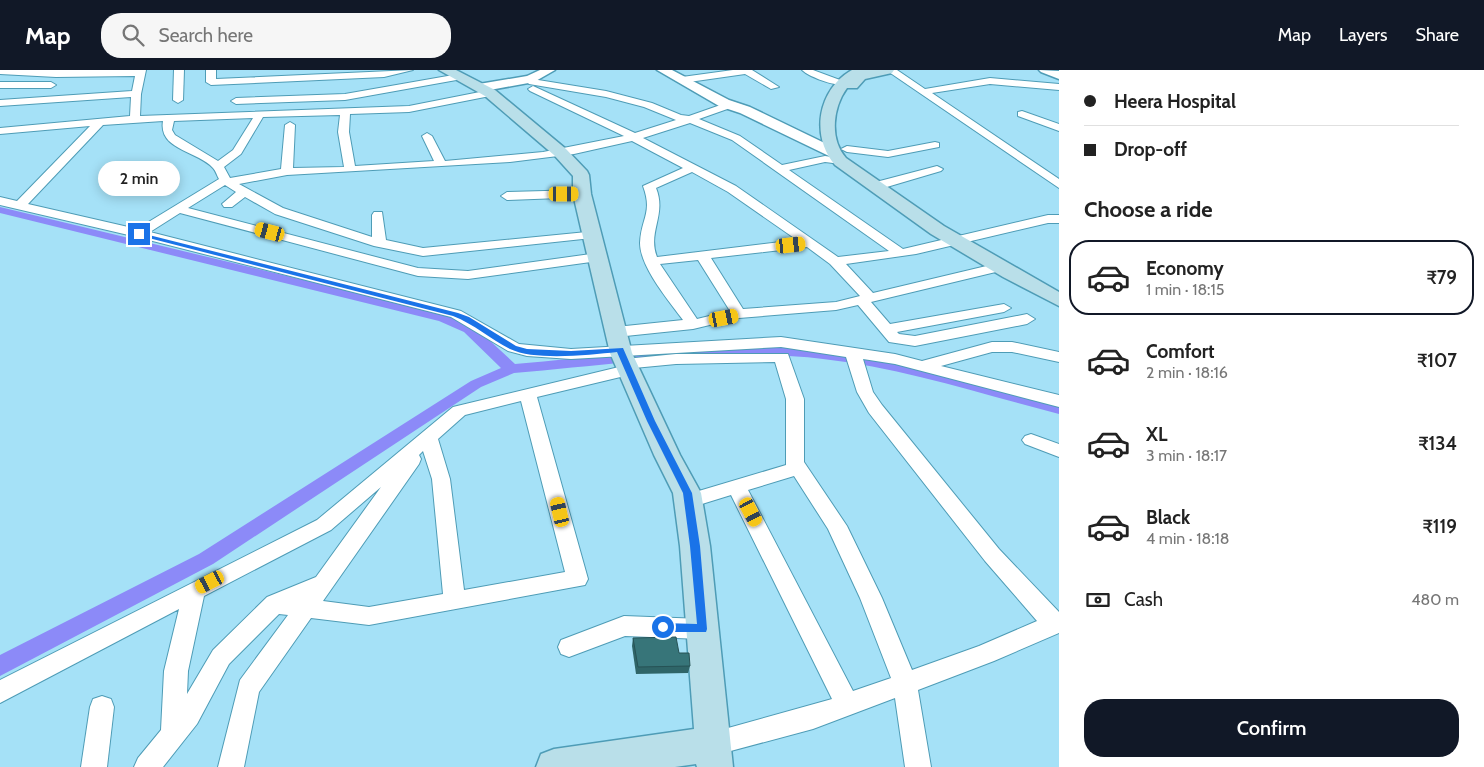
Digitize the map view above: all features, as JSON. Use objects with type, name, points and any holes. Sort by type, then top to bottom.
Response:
[{"type":"main road","points":[[863,70],[855,73],[843,83],[827,110],[841,154],[882,194],[960,241],[1059,292]]},
{"type":"main road","points":[[841,154],[842,109],[850,87],[860,76],[887,70]]},
{"type":"main road","points":[[452,74],[484,91],[560,152],[581,175],[582,194],[622,356],[687,493],[714,756],[554,767]]},
{"type":"main road","points":[[841,154],[848,154],[866,174],[880,185],[960,241],[999,267],[1059,300]]},
{"type":"street","points":[[178,70],[178,100]]},
{"type":"street","points":[[211,70],[211,82],[350,72],[384,74],[408,70]]},
{"type":"street","points":[[0,103],[136,107],[169,117],[409,108],[531,80],[549,70]]},
{"type":"street","points":[[662,70],[729,105],[746,110],[841,154]]},
{"type":"street","points":[[807,70],[812,74],[843,83]]},
{"type":"street","points":[[891,70],[1059,184]]},
{"type":"street","points":[[0,71],[102,76],[140,75],[136,107]]},
{"type":"street","points":[[682,80],[745,71],[774,87]]},
{"type":"street","points":[[236,101],[345,97],[452,74]]},
{"type":"street","points":[[977,74],[990,81]]},
{"type":"street","points":[[531,80],[648,105],[687,120],[690,119],[736,138],[782,168],[900,252]]},
{"type":"street","points":[[531,80],[535,84],[533,90],[632,137],[732,189],[836,262],[892,334],[895,359]]},
{"type":"street","points":[[923,92],[990,81],[1059,88]]},
{"type":"street","points":[[0,85],[64,85]]},
{"type":"street","points":[[553,99],[582,90]]},
{"type":"street","points":[[139,234],[227,181],[286,172],[509,160],[607,144],[729,105]]},
{"type":"street","points":[[0,112],[136,107]]},
{"type":"street","points":[[0,122],[136,107]]},
{"type":"street","points":[[0,132],[98,124],[136,107]]},
{"type":"street","points":[[346,110],[344,116],[345,133],[350,170]]},
{"type":"street","points":[[218,166],[237,152],[261,113]]},
{"type":"street","points":[[1022,114],[1059,128]]},
{"type":"street","points":[[169,117],[167,130],[170,137],[218,166],[227,181],[244,192],[279,211],[379,242],[423,252],[592,234]]},
{"type":"street","points":[[20,205],[98,124]]},
{"type":"street","points":[[286,172],[290,125]]},
{"type":"street","points":[[427,136],[440,164]]},
{"type":"street","points":[[782,168],[841,154],[888,154],[935,145]]},
{"type":"street","points":[[692,168],[649,186],[655,200],[654,217],[647,244],[661,279],[693,324]]},
{"type":"street","points":[[880,185],[937,169]]},
{"type":"street","points":[[228,204],[244,192]]},
{"type":"street","points":[[507,196],[582,194]]},
{"type":"street","points":[[0,201],[456,314],[466,318],[514,348],[526,351],[676,359],[782,357],[795,400],[795,469],[688,501]]},
{"type":"street","points":[[178,209],[418,272],[468,275],[598,257]]},
{"type":"street","points":[[252,228],[279,211]]},
{"type":"street","points":[[378,215],[379,242]]},
{"type":"street","points":[[836,262],[960,241],[1048,219],[1059,220]]},
{"type":"street","points":[[654,261],[808,243]]},
{"type":"street","points":[[702,254],[739,314]]},
{"type":"street","points":[[0,692],[194,590],[324,525],[459,411],[528,395],[693,324],[739,314],[836,306],[999,267]]},
{"type":"street","points":[[892,334],[1004,308]]},
{"type":"street","points":[[892,334],[915,341],[1027,319]]},
{"type":"street","points":[[622,356],[780,342],[895,359],[1059,401]]},
{"type":"street","points":[[923,366],[992,347],[1012,347],[1059,357]]},
{"type":"street","points":[[714,756],[847,704],[986,654],[1056,624],[992,555],[876,409],[865,392],[853,352]]},
{"type":"street","points":[[275,604],[369,616],[577,579],[528,395]]},
{"type":"street","points":[[231,767],[248,688],[428,437]]},
{"type":"street","points":[[428,437],[441,478],[454,600]]},
{"type":"street","points":[[1031,440],[1059,451]]},
{"type":"street","points":[[795,463],[837,526],[871,598],[905,683],[918,767]]},
{"type":"street","points":[[737,487],[847,704]]},
{"type":"street","points":[[147,767],[188,716],[221,657],[275,604],[323,583]]},
{"type":"street","points":[[173,735],[176,671],[194,590]]},
{"type":"street","points":[[569,647],[624,626],[702,629]]},
{"type":"street","points":[[94,767],[102,707]]},
{"type":"building","points":[[676,637],[679,653],[689,653],[690,666],[638,667],[633,638]]},
{"type":"waterway","points":[[0,210],[444,318],[469,329],[511,369]]},
{"type":"waterway","points":[[511,369],[735,350],[823,354],[899,367],[1059,409]]},
{"type":"waterway","points":[[0,666],[206,559],[476,384],[511,369]]},
{"type":"route","points":[[139,234],[456,314],[466,318],[514,348],[526,351],[571,354],[620,350],[627,370],[687,493],[695,546],[702,629],[663,627]]}]
